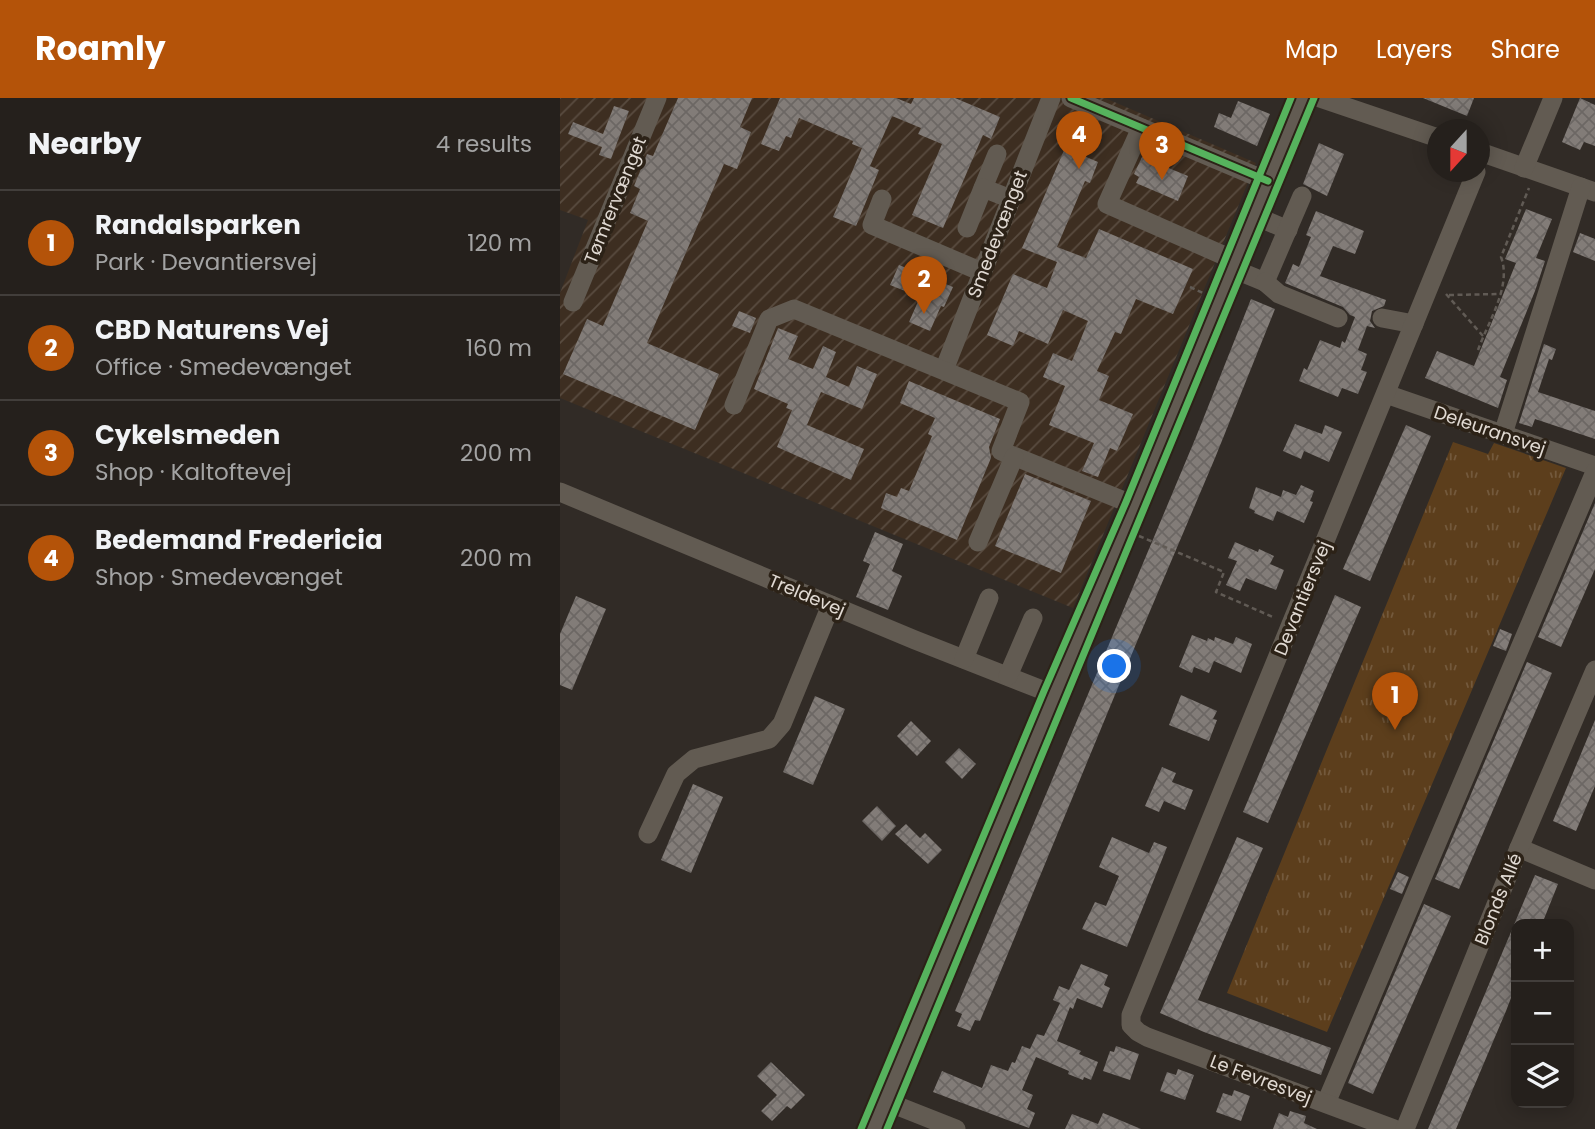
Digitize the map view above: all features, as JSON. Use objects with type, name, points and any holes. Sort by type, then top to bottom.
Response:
[{"type":"street","name":"Tømrervænget","points":[[573,302],[657,98]]},
{"type":"street","name":"Smedevænget","points":[[944,370],[1051,98]]},
{"type":"street","points":[[1071,98],[1267,181]]},
{"type":"street","points":[[873,1129],[1302,98]]},
{"type":"street","points":[[1320,98],[1427,135]]},
{"type":"street","points":[[1530,170],[1553,98]]},
{"type":"street","points":[[1141,128],[1107,204],[1232,264],[1265,282],[1279,294],[1338,318]]},
{"type":"street","points":[[967,228],[998,154]]},
{"type":"street","points":[[1490,162],[1530,170],[1588,189],[1503,434]]},
{"type":"street","name":"Devantiersvej","points":[[1131,1025],[1134,1005],[1471,182]]},
{"type":"street","points":[[984,188],[1011,199]]},
{"type":"street","points":[[1265,282],[1302,196]]},
{"type":"street","points":[[882,200],[872,225],[982,272]]},
{"type":"street","points":[[1253,215],[1288,230]]},
{"type":"street","points":[[734,405],[769,319],[794,309],[1020,402],[1000,451],[1134,505]]},
{"type":"street","points":[[1382,318],[1414,324]]},
{"type":"street","name":"Deleuransvej","points":[[1386,394],[1595,466]]},
{"type":"street","points":[[978,542],[1014,457]]},
{"type":"street","points":[[1326,1103],[1595,472]]},
{"type":"street","name":"Treldevej","points":[[560,492],[1055,695]]},
{"type":"street","points":[[964,659],[989,598]]},
{"type":"street","points":[[648,834],[676,774],[694,759],[769,738],[782,724],[831,605]]},
{"type":"street","points":[[1008,676],[1033,618]]},
{"type":"street","name":"Blonds Allé","points":[[1405,1129],[1519,848],[1595,670]]},
{"type":"street","points":[[1519,848],[1595,880]]},
{"type":"street","name":"Le Fevresvej","points":[[1131,1025],[1147,1037],[1394,1129]]},
{"type":"street","points":[[885,1101],[956,1129]]},
{"type":"path","points":[[1478,350],[1501,295],[1506,269],[1501,257],[1530,170]]},
{"type":"path","points":[[1190,287],[1209,295],[1213,285]]},
{"type":"path","points":[[1429,288],[1449,295],[1501,295]]},
{"type":"path","points":[[1449,295],[1483,336]]},
{"type":"path","points":[[1124,530],[1224,572],[1216,593],[1291,624]]},
{"type":"shaded area","points":[[560,98],[1105,98],[1256,163],[1073,608],[560,398],[560,293],[588,220],[560,210]]},
{"type":"green space","points":[[1453,442],[1488,454],[1494,443],[1566,468],[1327,1032],[1227,993]]},
{"type":"building","points":[[678,98],[752,98],[740,127],[751,132],[737,169],[724,164],[647,343],[719,374],[695,430],[563,374],[587,319],[603,326],[648,221],[630,213],[640,189],[634,186],[647,154],[653,156]]},
{"type":"building","points":[[780,98],[896,98],[911,104],[914,98],[955,98],[1000,117],[991,139],[983,135],[943,228],[912,215],[942,144],[918,134],[921,128],[892,116],[870,166],[879,170],[856,226],[833,217],[862,148],[852,144],[853,141],[799,118],[791,138],[786,136],[779,151],[761,144]]},
{"type":"building","points":[[1423,98],[1474,98],[1467,116]]},
{"type":"building","points":[[1580,98],[1595,105],[1595,146],[1584,142],[1580,150],[1562,142]]},
{"type":"building","points":[[1238,101],[1270,114],[1257,146],[1214,127],[1219,113],[1231,118]]},
{"type":"building","points":[[614,106],[629,111],[611,159],[599,155],[602,147],[568,134],[573,122],[603,134]]},
{"type":"building","points":[[1319,143],[1344,154],[1327,196],[1303,184]]},
{"type":"building","points":[[1065,148],[1098,162],[1090,183],[1085,181],[1057,247],[1086,258],[1099,229],[1193,269],[1173,314],[1136,299],[1121,334],[1115,332],[1097,371],[1109,376],[1099,400],[1133,414],[1117,451],[1110,448],[1098,477],[1082,471],[1094,443],[1049,425],[1065,386],[1043,377],[1053,353],[1072,361],[1088,321],[1063,310],[1048,344],[1019,331],[1013,346],[987,335],[1013,274],[1047,288],[1057,262],[1022,248]]},
{"type":"building","points":[[1142,157],[1188,176],[1178,201],[1136,183],[1139,177],[1134,174]]},
{"type":"building","points":[[1526,209],[1552,219],[1536,258],[1545,261],[1500,377],[1507,380],[1498,408],[1425,378],[1437,351],[1474,366],[1516,263],[1505,259]]},
{"type":"building","points":[[1316,211],[1364,231],[1355,254],[1333,246],[1320,276],[1386,300],[1384,306],[1372,311],[1370,321],[1375,328],[1367,326],[1358,350],[1367,354],[1361,370],[1367,372],[1358,394],[1342,388],[1338,397],[1299,381],[1304,368],[1307,370],[1320,340],[1340,348],[1342,341],[1345,343],[1355,317],[1343,307],[1285,283],[1293,264],[1299,267],[1311,237],[1306,235]]},
{"type":"building","points":[[1580,233],[1595,239],[1595,261],[1573,252]]},
{"type":"building","points":[[899,265],[953,287],[930,331],[909,322],[920,297],[890,285]]},
{"type":"building","points":[[1251,299],[1275,309],[1215,458],[980,1021],[975,1020],[970,1031],[957,1026],[962,1014],[955,1011],[1196,437]]},
{"type":"building","points":[[739,311],[756,318],[750,333],[732,326]]},
{"type":"building","points":[[778,328],[798,336],[788,359],[813,369],[823,346],[836,352],[826,377],[849,387],[857,366],[877,374],[862,409],[821,392],[807,425],[864,449],[851,480],[777,447],[792,410],[786,408],[788,404],[754,389]]},
{"type":"building","points":[[1544,344],[1556,349],[1552,360],[1549,359],[1538,392],[1595,411],[1595,439],[1535,419],[1532,427],[1519,423]]},
{"type":"building","points":[[909,381],[1000,419],[989,447],[991,458],[957,540],[881,508],[886,493],[897,497],[901,488],[909,491],[932,436],[928,434],[935,418],[900,403]]},
{"type":"building","points":[[1295,424],[1322,434],[1325,425],[1342,432],[1329,462],[1304,451],[1301,459],[1283,451]]},
{"type":"building","points":[[1406,425],[1431,436],[1370,581],[1343,569]]},
{"type":"building","points":[[1025,474],[1091,501],[1061,573],[995,546]]},
{"type":"building","points":[[1301,485],[1314,491],[1310,501],[1313,502],[1304,523],[1277,511],[1273,521],[1249,508],[1256,487],[1281,497],[1283,490],[1296,495]]},
{"type":"building","points":[[1595,503],[1595,569],[1561,647],[1538,637]]},
{"type":"building","points":[[875,532],[903,544],[892,571],[902,576],[888,610],[856,597],[870,564],[863,561]]},
{"type":"building","points":[[1235,542],[1274,556],[1270,564],[1284,570],[1276,590],[1246,578],[1240,591],[1226,585],[1237,561],[1228,558]]},
{"type":"building","points":[[1335,595],[1361,607],[1268,823],[1243,812]]},
{"type":"building","points":[[576,596],[606,609],[572,690],[560,685],[560,634]]},
{"type":"building","points":[[1500,629],[1512,634],[1506,651],[1493,646]]},
{"type":"building","points":[[1192,635],[1207,641],[1208,638],[1214,641],[1215,637],[1233,644],[1236,637],[1252,644],[1241,673],[1214,661],[1209,673],[1194,667],[1192,673],[1179,667]]},
{"type":"building","points":[[1527,662],[1552,673],[1459,889],[1435,879]]},
{"type":"building","points":[[1181,695],[1217,711],[1213,719],[1217,720],[1209,741],[1169,725]]},
{"type":"building","points":[[815,696],[845,709],[813,785],[783,772]]},
{"type":"building","points":[[1595,720],[1595,786],[1576,831],[1553,821]]},
{"type":"building","points":[[911,721],[931,741],[917,756],[897,736]]},
{"type":"building","points":[[959,748],[976,764],[962,779],[945,762]]},
{"type":"building","points":[[1162,767],[1176,773],[1172,782],[1193,790],[1185,810],[1164,801],[1159,812],[1145,806]]},
{"type":"building","points":[[693,784],[723,797],[691,873],[661,860]]},
{"type":"building","points":[[877,806],[896,826],[882,841],[862,821]]},
{"type":"building","points":[[906,824],[920,838],[925,833],[942,850],[928,864],[895,834]]},
{"type":"building","points":[[1112,837],[1149,853],[1154,842],[1167,847],[1127,947],[1082,929],[1095,902],[1106,906],[1119,876],[1099,867]]},
{"type":"building","points":[[1237,837],[1263,848],[1198,1000],[1331,1048],[1321,1075],[1160,1013]]},
{"type":"building","points":[[1398,872],[1409,877],[1402,894],[1390,889]]},
{"type":"building","points":[[1535,875],[1558,884],[1544,919],[1516,919]]},
{"type":"building","points":[[1424,904],[1451,916],[1373,1094],[1348,1083]]},
{"type":"building","points":[[1511,932],[1511,998],[1506,1011],[1456,1129],[1428,1129]]},
{"type":"building","points":[[1081,964],[1108,975],[1104,985],[1110,988],[1102,1008],[1077,998],[1073,1009],[1070,1007],[1057,1041],[1098,1062],[1091,1080],[1068,1074],[1069,1071],[1036,1057],[1022,1090],[1033,1095],[1027,1109],[1035,1113],[1029,1128],[933,1092],[942,1071],[982,1088],[991,1065],[1008,1071],[1012,1062],[1015,1063],[1022,1046],[1030,1049],[1037,1034],[1044,1036],[1060,1003],[1053,1000],[1059,986],[1069,990]]},
{"type":"building","points":[[1116,1046],[1139,1054],[1130,1080],[1103,1071],[1110,1051],[1114,1052]]},
{"type":"building","points":[[771,1062],[805,1095],[791,1109],[787,1106],[772,1121],[761,1111],[777,1095],[757,1076]]},
{"type":"building","points":[[1178,1069],[1194,1075],[1185,1100],[1160,1091],[1167,1072],[1176,1075]]},
{"type":"building","points":[[1234,1090],[1250,1096],[1241,1121],[1216,1112],[1223,1093],[1232,1096]]},
{"type":"building","points":[[1290,1111],[1306,1116],[1304,1123],[1317,1129],[1273,1129],[1279,1113],[1288,1117]]},
{"type":"building","points":[[1103,1113],[1141,1129],[1065,1129],[1072,1114],[1098,1124]]},
{"type":"cycle path","points":[[1071,98],[1268,181]]},
{"type":"cycle path","points":[[861,1129],[1126,502],[1291,98]]},
{"type":"cycle path","points":[[887,1129],[1314,98]]},
{"type":"place","name":"Bedemand Fredericia","points":[[1079,169]]},
{"type":"place","name":"Cykelsmeden","points":[[1162,180]]},
{"type":"place","name":"CBD Naturens Vej","points":[[924,314]]},
{"type":"place","name":"Randalsparken","points":[[1395,730]]}]
